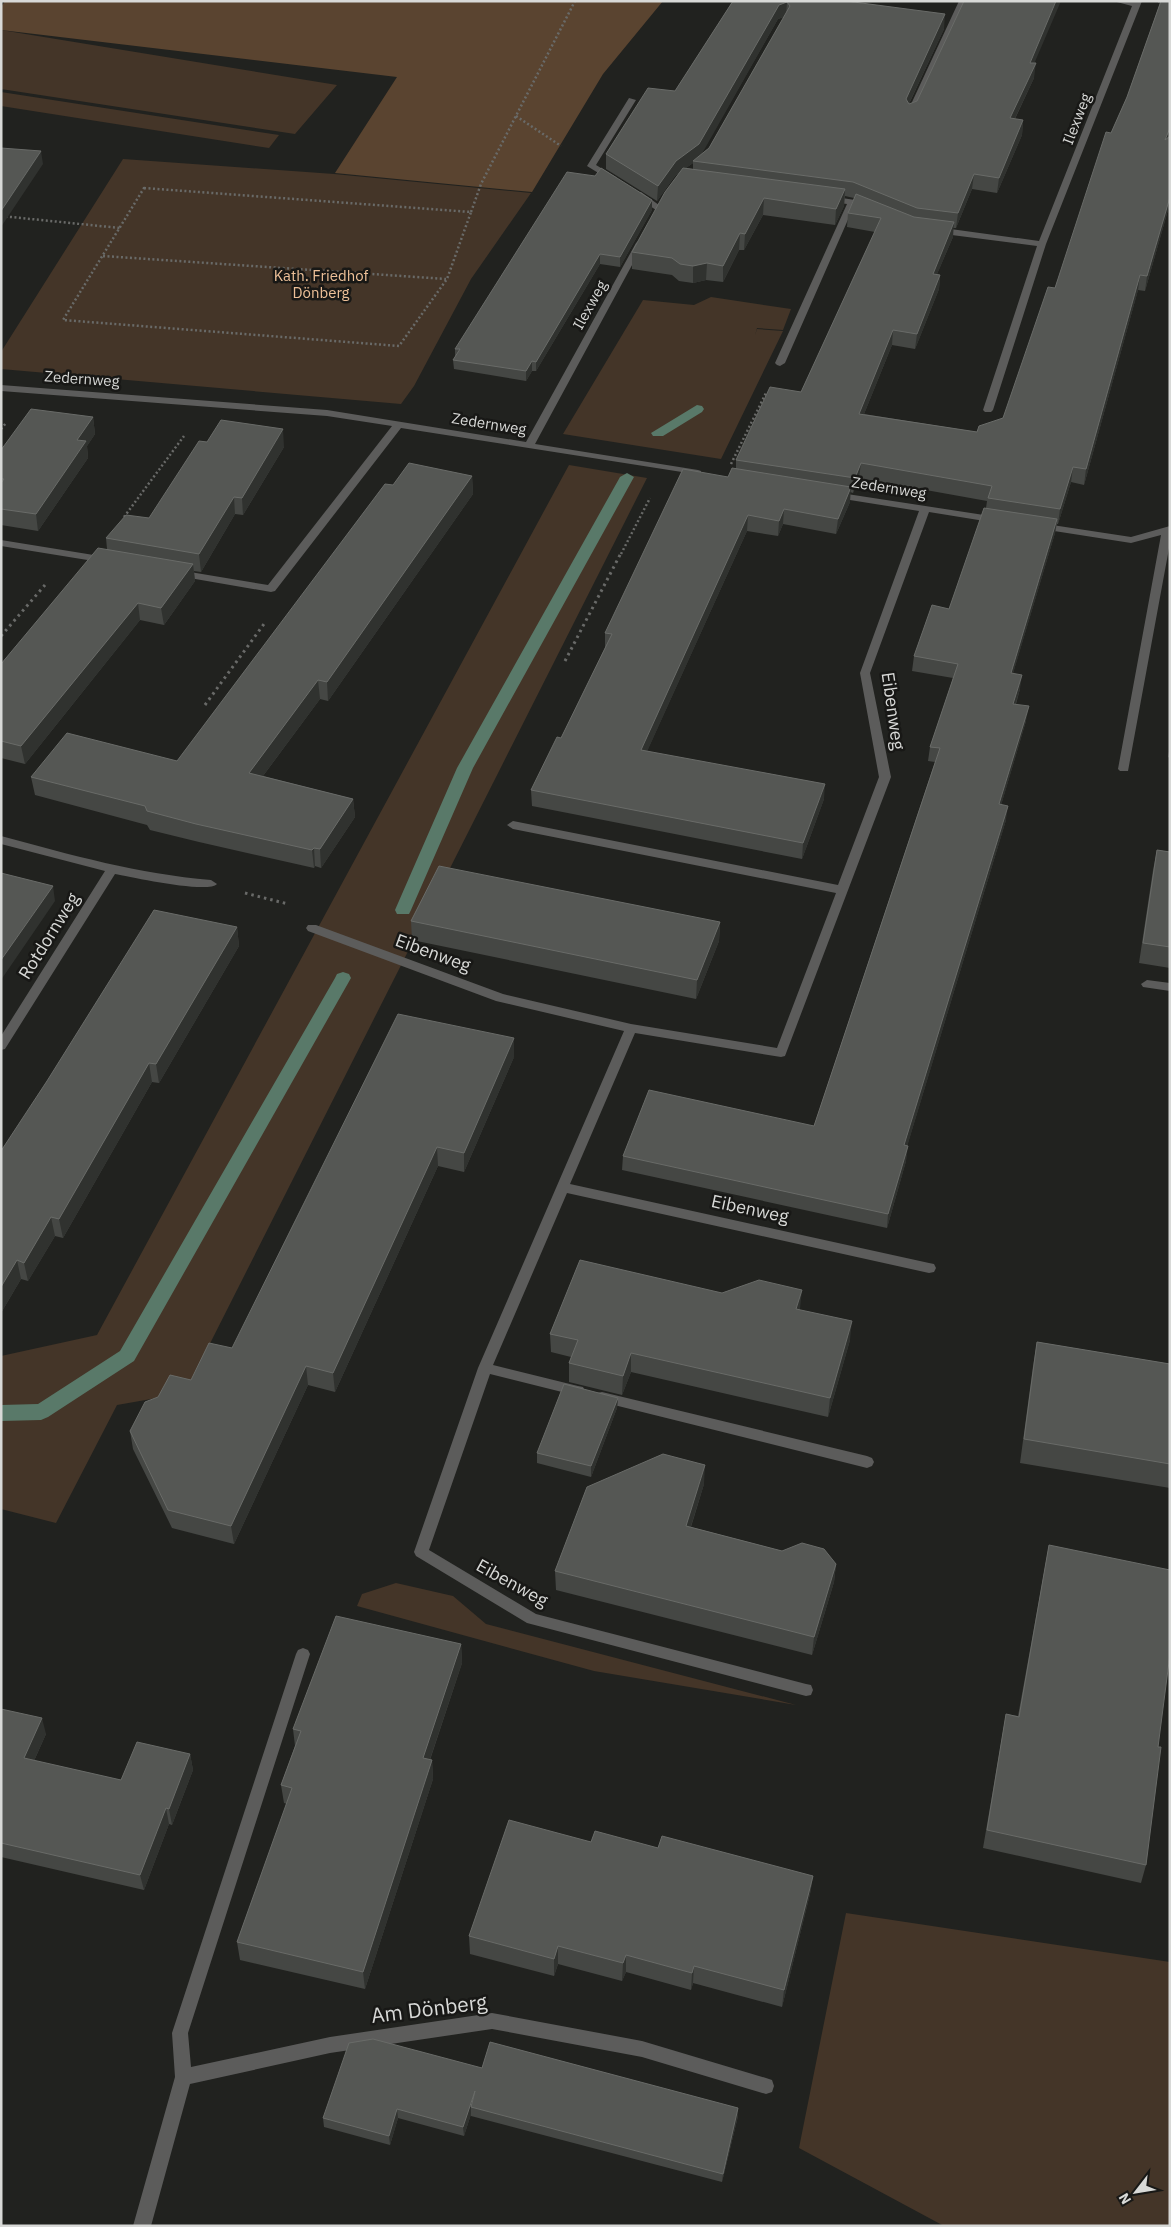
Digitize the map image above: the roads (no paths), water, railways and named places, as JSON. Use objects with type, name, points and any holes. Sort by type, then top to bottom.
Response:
[{"type":"street","points":[[910,115],[963,1]]},
{"type":"street","name":"Ilexweg","points":[[988,410],[1042,244],[1138,2],[1117,1]]},
{"type":"street","points":[[632,100],[591,166],[659,208]]},
{"type":"street","points":[[824,198],[852,202],[878,212]]},
{"type":"street","points":[[780,363],[852,202]]},
{"type":"street","points":[[922,228],[1042,244]]},
{"type":"street","name":"Ilexweg","points":[[529,446],[645,233]]},
{"type":"street","name":"Zedernweg","points":[[1,388],[327,413],[667,467],[725,478]]},
{"type":"street","points":[[163,570],[271,589],[398,425]]},
{"type":"street","name":"Zedernweg","points":[[820,493],[1004,521]]},
{"type":"street","name":"Eibenweg","points":[[312,928],[500,998],[631,1028],[781,1053],[885,777],[865,673],[925,509]]},
{"type":"street","points":[[1033,525],[1131,540],[1168,530],[1124,769]]},
{"type":"street","points":[[1,543],[113,562]]},
{"type":"street","points":[[513,825],[842,890]]},
{"type":"street","points":[[1,840],[111,871],[166,881],[211,884]]},
{"type":"street","name":"Rotdornweg","points":[[1,1046],[111,871]]},
{"type":"street","points":[[1147,984],[1170,987]]},
{"type":"street","name":"Eibenweg","points":[[631,1028],[485,1368],[421,1552],[532,1619],[806,1690]]},
{"type":"street","name":"Eibenweg","points":[[562,1187],[929,1268]]},
{"type":"street","points":[[485,1368],[867,1462]]},
{"type":"street","points":[[142,2226],[183,2077],[180,2033],[303,1654]]},
{"type":"street","name":"Am Dönberg","points":[[183,2077],[330,2045],[492,2021],[642,2049],[766,2086]]},
{"type":"waterway","points":[[658,433],[697,409]]},
{"type":"waterway","points":[[403,910],[465,768],[627,477]]},
{"type":"waterway","points":[[1,1413],[41,1412],[127,1356],[343,978]]},
{"type":"park label","name":"Kath. Friedhof Dönberg","points":[[321,284]]}]
